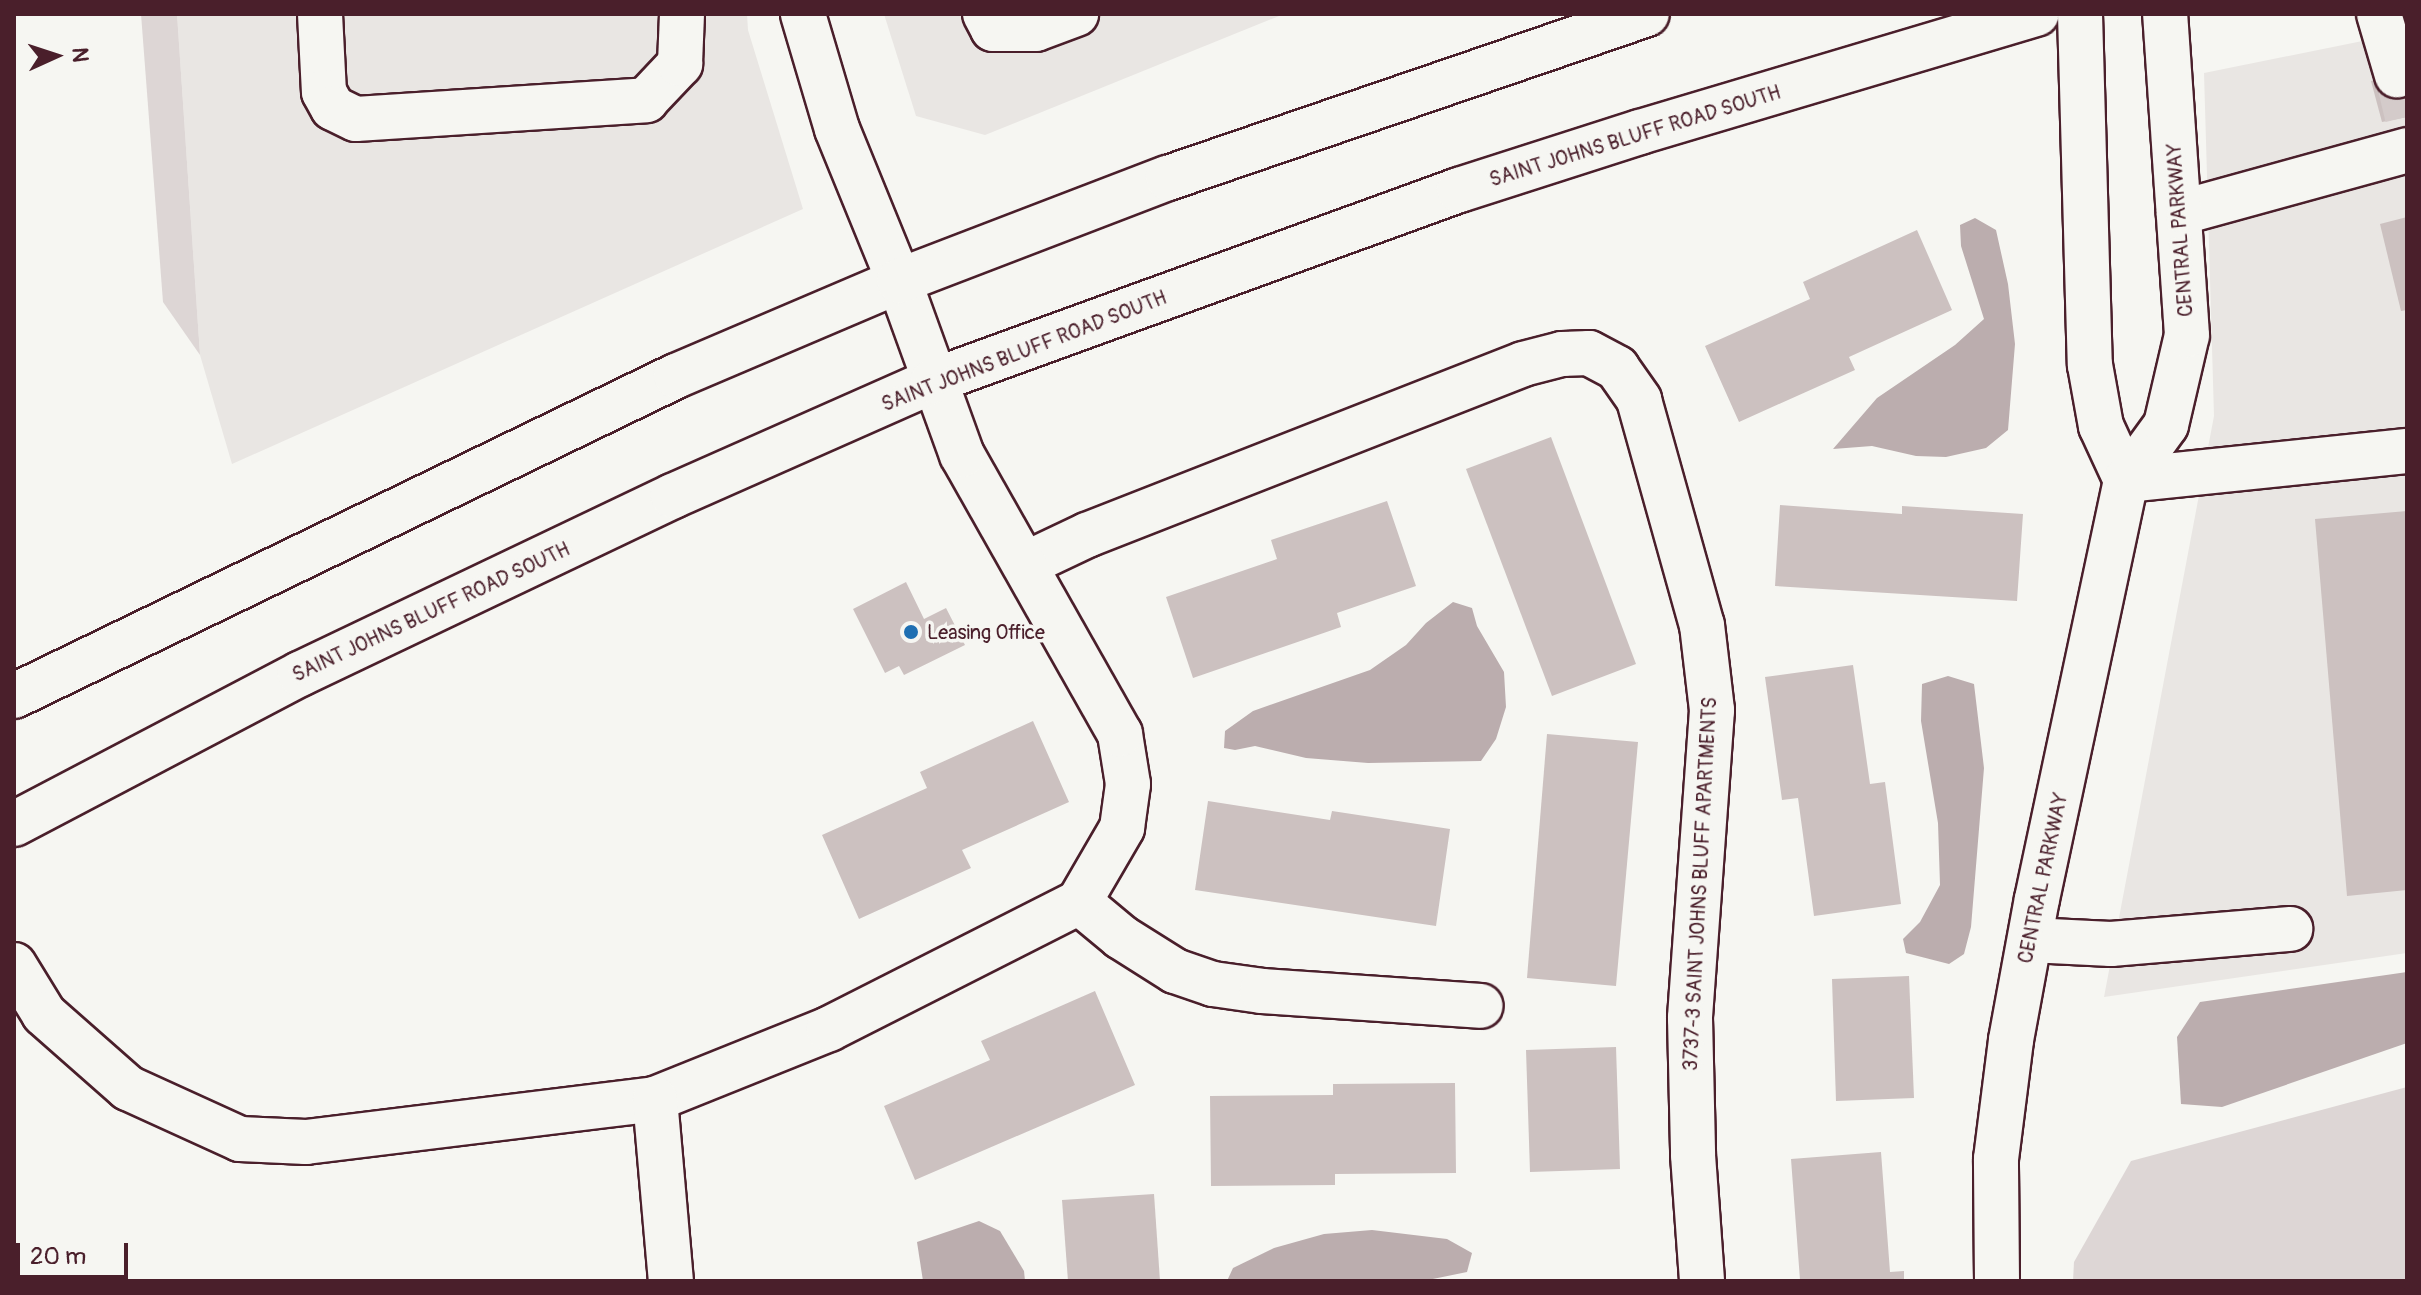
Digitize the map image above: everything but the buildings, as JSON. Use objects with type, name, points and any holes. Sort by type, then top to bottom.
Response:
[{"type":"street","points":[[320,14],[324,92],[333,108],[356,119],[646,100],[680,64],[682,14]]},
{"type":"street","points":[[14,965],[29,1023],[128,1088],[240,1139],[306,1142],[655,1099],[829,1029],[1079,902],[1122,828],[1128,784],[1120,734],[962,455],[899,281],[837,129],[803,14]]},
{"type":"street","points":[[985,14],[993,29],[1036,29],[1076,14]]},
{"type":"street","points":[[14,696],[676,376],[899,281],[1198,168],[1647,14]]},
{"type":"street","name":"SAINT JOHNS BLUFF ROAD SOUTH","points":[[14,824],[300,674],[673,496],[933,381],[1459,190],[1640,132],[2037,14]]},
{"type":"street","points":[[2080,14],[2090,365],[2101,426],[2126,480],[2407,451]]},
{"type":"street","name":"CENTRAL PARKWAY","points":[[1997,1281],[1996,1159],[2030,940],[2126,480],[2166,425],[2187,335],[2165,14]]},
{"type":"street","points":[[2379,14],[2397,75]]},
{"type":"street","points":[[2179,213],[2407,150]]},
{"type":"street","name":"3737-3 SAINT JOHNS BLUFF APARTMENTS","points":[[1026,564],[1087,535],[1523,364],[1562,354],[1589,353],[1617,368],[1639,400],[1702,625],[1712,710],[1690,1018],[1693,1155],[1702,1281]]},
{"type":"street","points":[[1079,902],[1121,937],[1175,971],[1213,984],[1262,991],[1480,1006]]},
{"type":"street","points":[[2030,940],[2111,944],[2290,929]]},
{"type":"street","points":[[655,1099],[671,1281]]},
{"type":"shaded area","points":[[141,14],[177,14],[200,355],[163,302]]},
{"type":"shaded area","points":[[177,14],[747,14],[748,30],[803,209],[232,464],[200,355]]},
{"type":"shaded area","points":[[884,14],[1284,14],[985,135],[916,116]]},
{"type":"shaded area","points":[[2407,32],[2407,953],[2104,997],[2214,416],[2204,73]]},
{"type":"shaded area","points":[[1975,218],[1996,230],[2008,284],[2015,344],[2008,430],[1986,448],[1946,457],[1916,456],[1872,446],[1833,449],[1877,398],[1955,345],[1984,319],[1961,246],[1960,225]]},
{"type":"shaded area","points":[[1453,602],[1472,608],[1477,626],[1504,672],[1506,707],[1496,739],[1481,761],[1368,763],[1306,758],[1255,746],[1235,750],[1224,748],[1225,731],[1253,711],[1370,670],[1406,645],[1426,623]]},
{"type":"shaded area","points":[[1948,676],[1974,684],[1984,768],[1971,927],[1964,954],[1949,964],[1906,953],[1903,939],[1920,922],[1940,885],[1938,823],[1921,721],[1922,684]]},
{"type":"shaded area","points":[[2407,972],[2407,1043],[2222,1107],[2181,1104],[2177,1037],[2200,1002]]},
{"type":"shaded area","points":[[2407,1087],[2407,1281],[2073,1281],[2074,1262],[2131,1161]]},
{"type":"shaded area","points":[[979,1221],[1000,1231],[1024,1271],[1025,1281],[923,1281],[917,1242]]},
{"type":"shaded area","points":[[1372,1230],[1447,1239],[1472,1253],[1467,1272],[1423,1281],[1227,1281],[1233,1268],[1274,1248],[1324,1234]]},
{"type":"tunnel","points":[[2397,75],[2407,117]]},
{"type":"place","name":"Leasing Office","points":[[911,632]]}]
